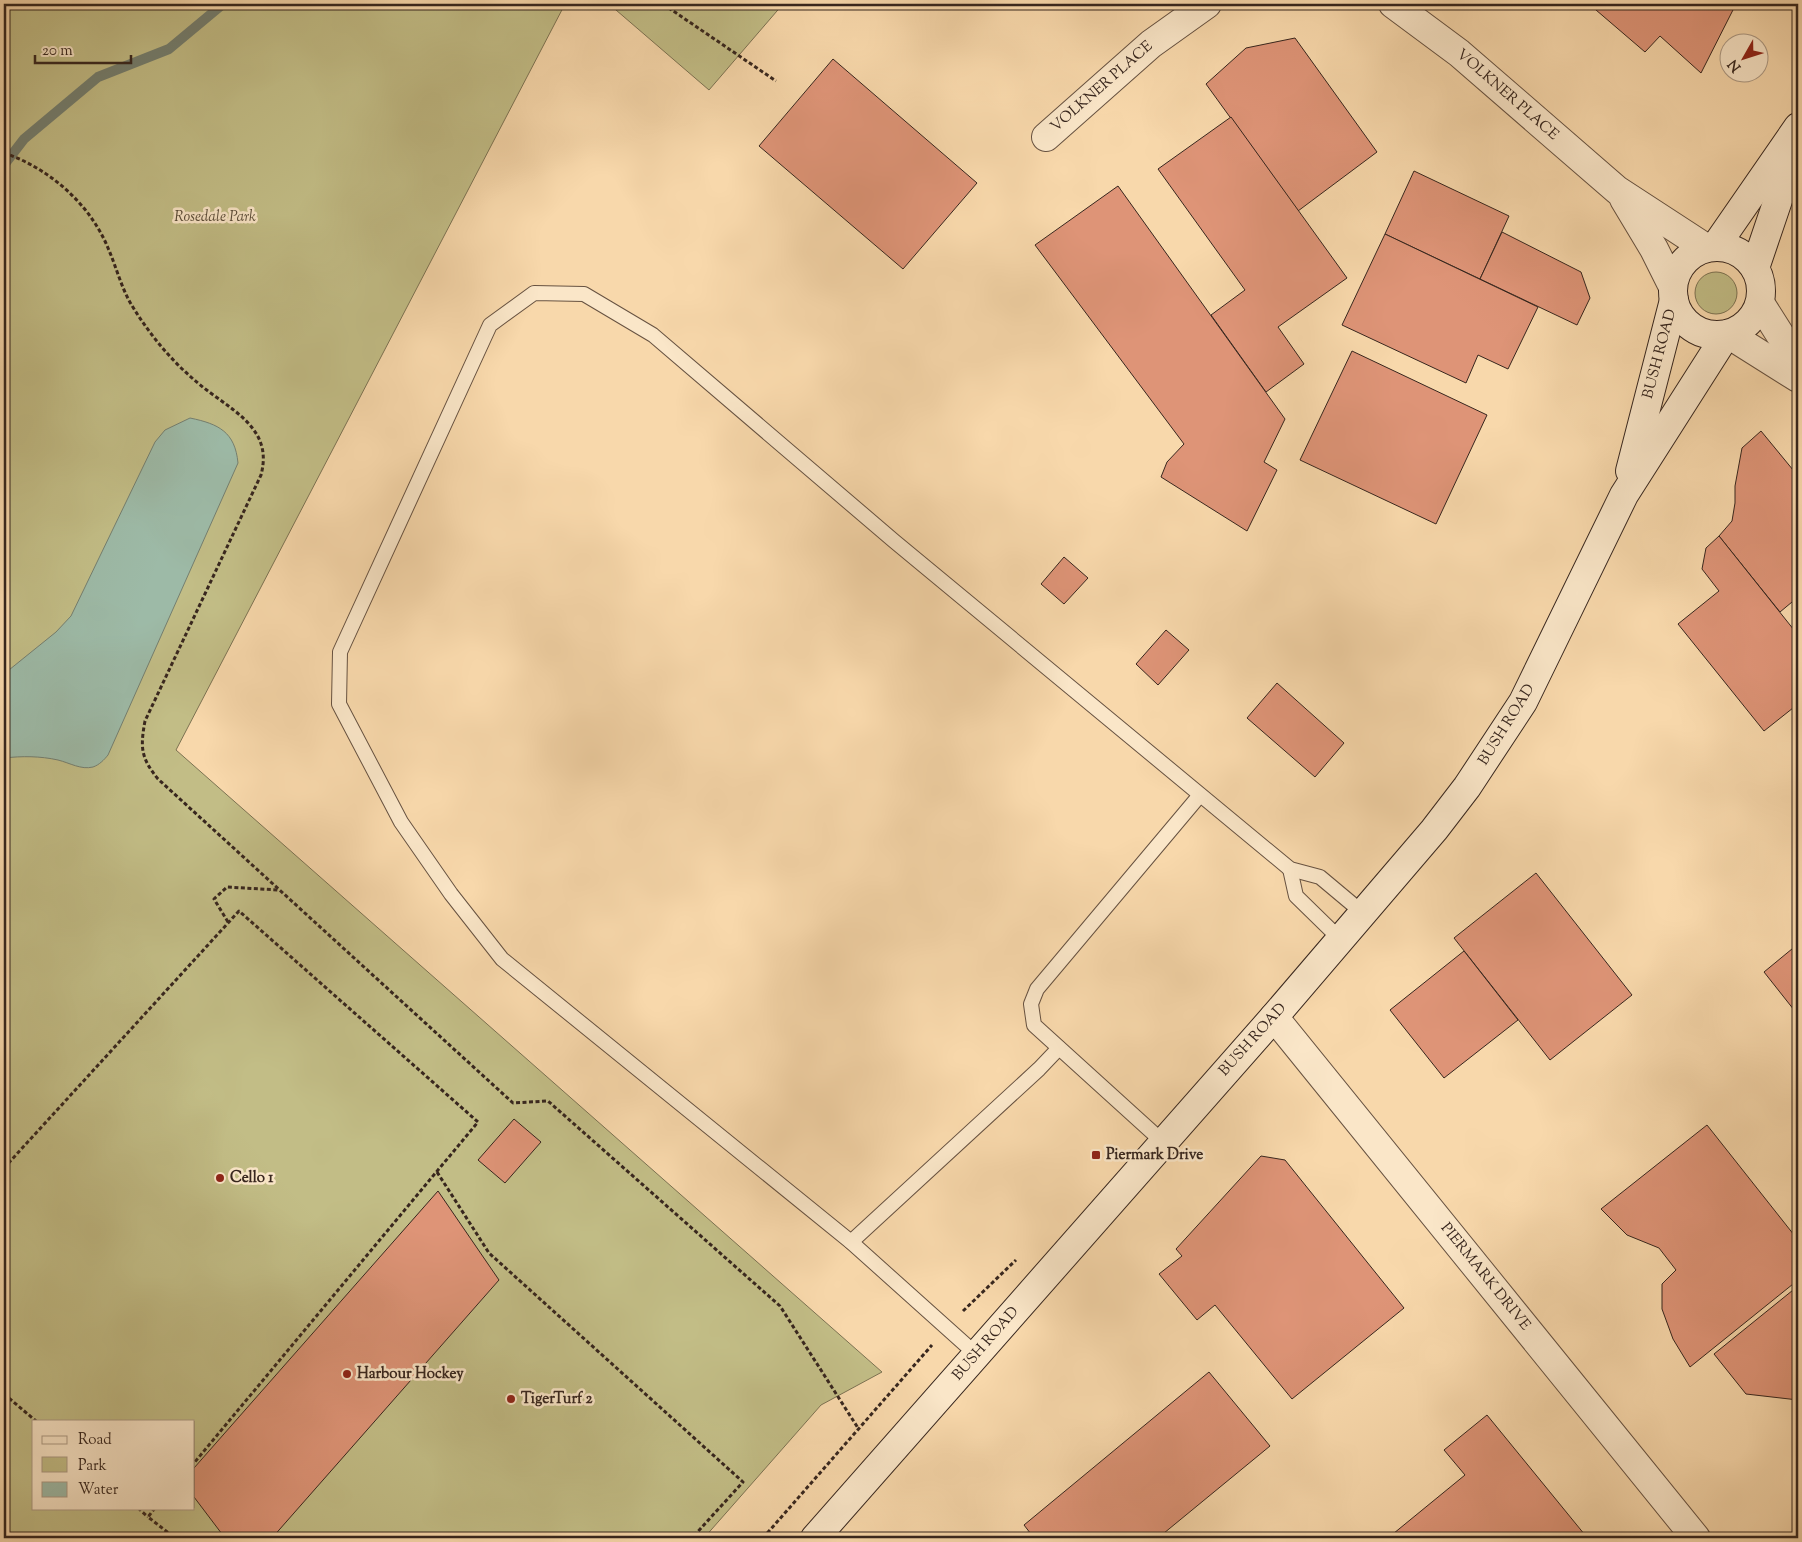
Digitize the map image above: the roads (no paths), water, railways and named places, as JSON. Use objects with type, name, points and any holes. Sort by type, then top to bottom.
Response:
[{"type":"main road","name":"VOLKNER PLACE","points":[[1046,137],[1151,44],[1208,4]]},
{"type":"main road","name":"VOLKNER PLACE","points":[[1393,4],[1420,22],[1459,53],[1618,190],[1710,248]]},
{"type":"main road","points":[[1710,248],[1738,252],[1755,268],[1762,289],[1760,304],[1748,323],[1727,334],[1708,335],[1693,328],[1681,316],[1674,293],[1677,272],[1686,260],[1710,248],[1798,127]]},
{"type":"main road","points":[[1755,268],[1798,140]]},
{"type":"main road","name":"VOLKNER PLACE","points":[[1618,190],[1647,237],[1674,293]]},
{"type":"main road","name":"BUSH ROAD","points":[[1624,494],[1674,293]]},
{"type":"main road","points":[[1760,304],[1798,363]]},
{"type":"main road","points":[[1727,334],[1798,378]]},
{"type":"main road","name":"BUSH ROAD","points":[[815,1538],[1274,1016],[1434,830],[1497,743],[1546,658],[1624,494],[1727,334]]},
{"type":"main road","name":"PIERMARK DRIVE","points":[[1274,1016],[1696,1538]]},
{"type":"lane","points":[[976,1354],[851,1242],[502,959],[451,894],[401,822],[339,704],[340,652],[490,324],[534,293],[584,294],[653,335],[894,541],[1290,869],[1320,877],[1363,913]]},
{"type":"lane","points":[[1163,1142],[1034,1025],[1031,1004],[1037,989],[1200,794]]},
{"type":"lane","points":[[1290,869],[1296,896],[1340,939]]},
{"type":"lane","points":[[851,1242],[1039,1070],[1059,1048]]},
{"type":"water","points":[[190,418],[209,423],[224,431],[233,444],[238,463],[108,755],[97,765],[89,768],[44,758],[4,758],[4,674],[56,632],[71,616],[155,442],[165,430]]},
{"type":"waterway","points":[[4,165],[24,139],[98,77],[169,49],[223,4]]},
{"type":"place","name":"Piermark Drive","points":[[1096,1155]]},
{"type":"place","name":"Cello 1","points":[[220,1178]]},
{"type":"place","name":"Harbour Hockey","points":[[347,1374]]},
{"type":"place","name":"TigerTurf 2","points":[[511,1399]]},
{"type":"park label","name":"Rosedale Park","points":[[215,217]]}]
